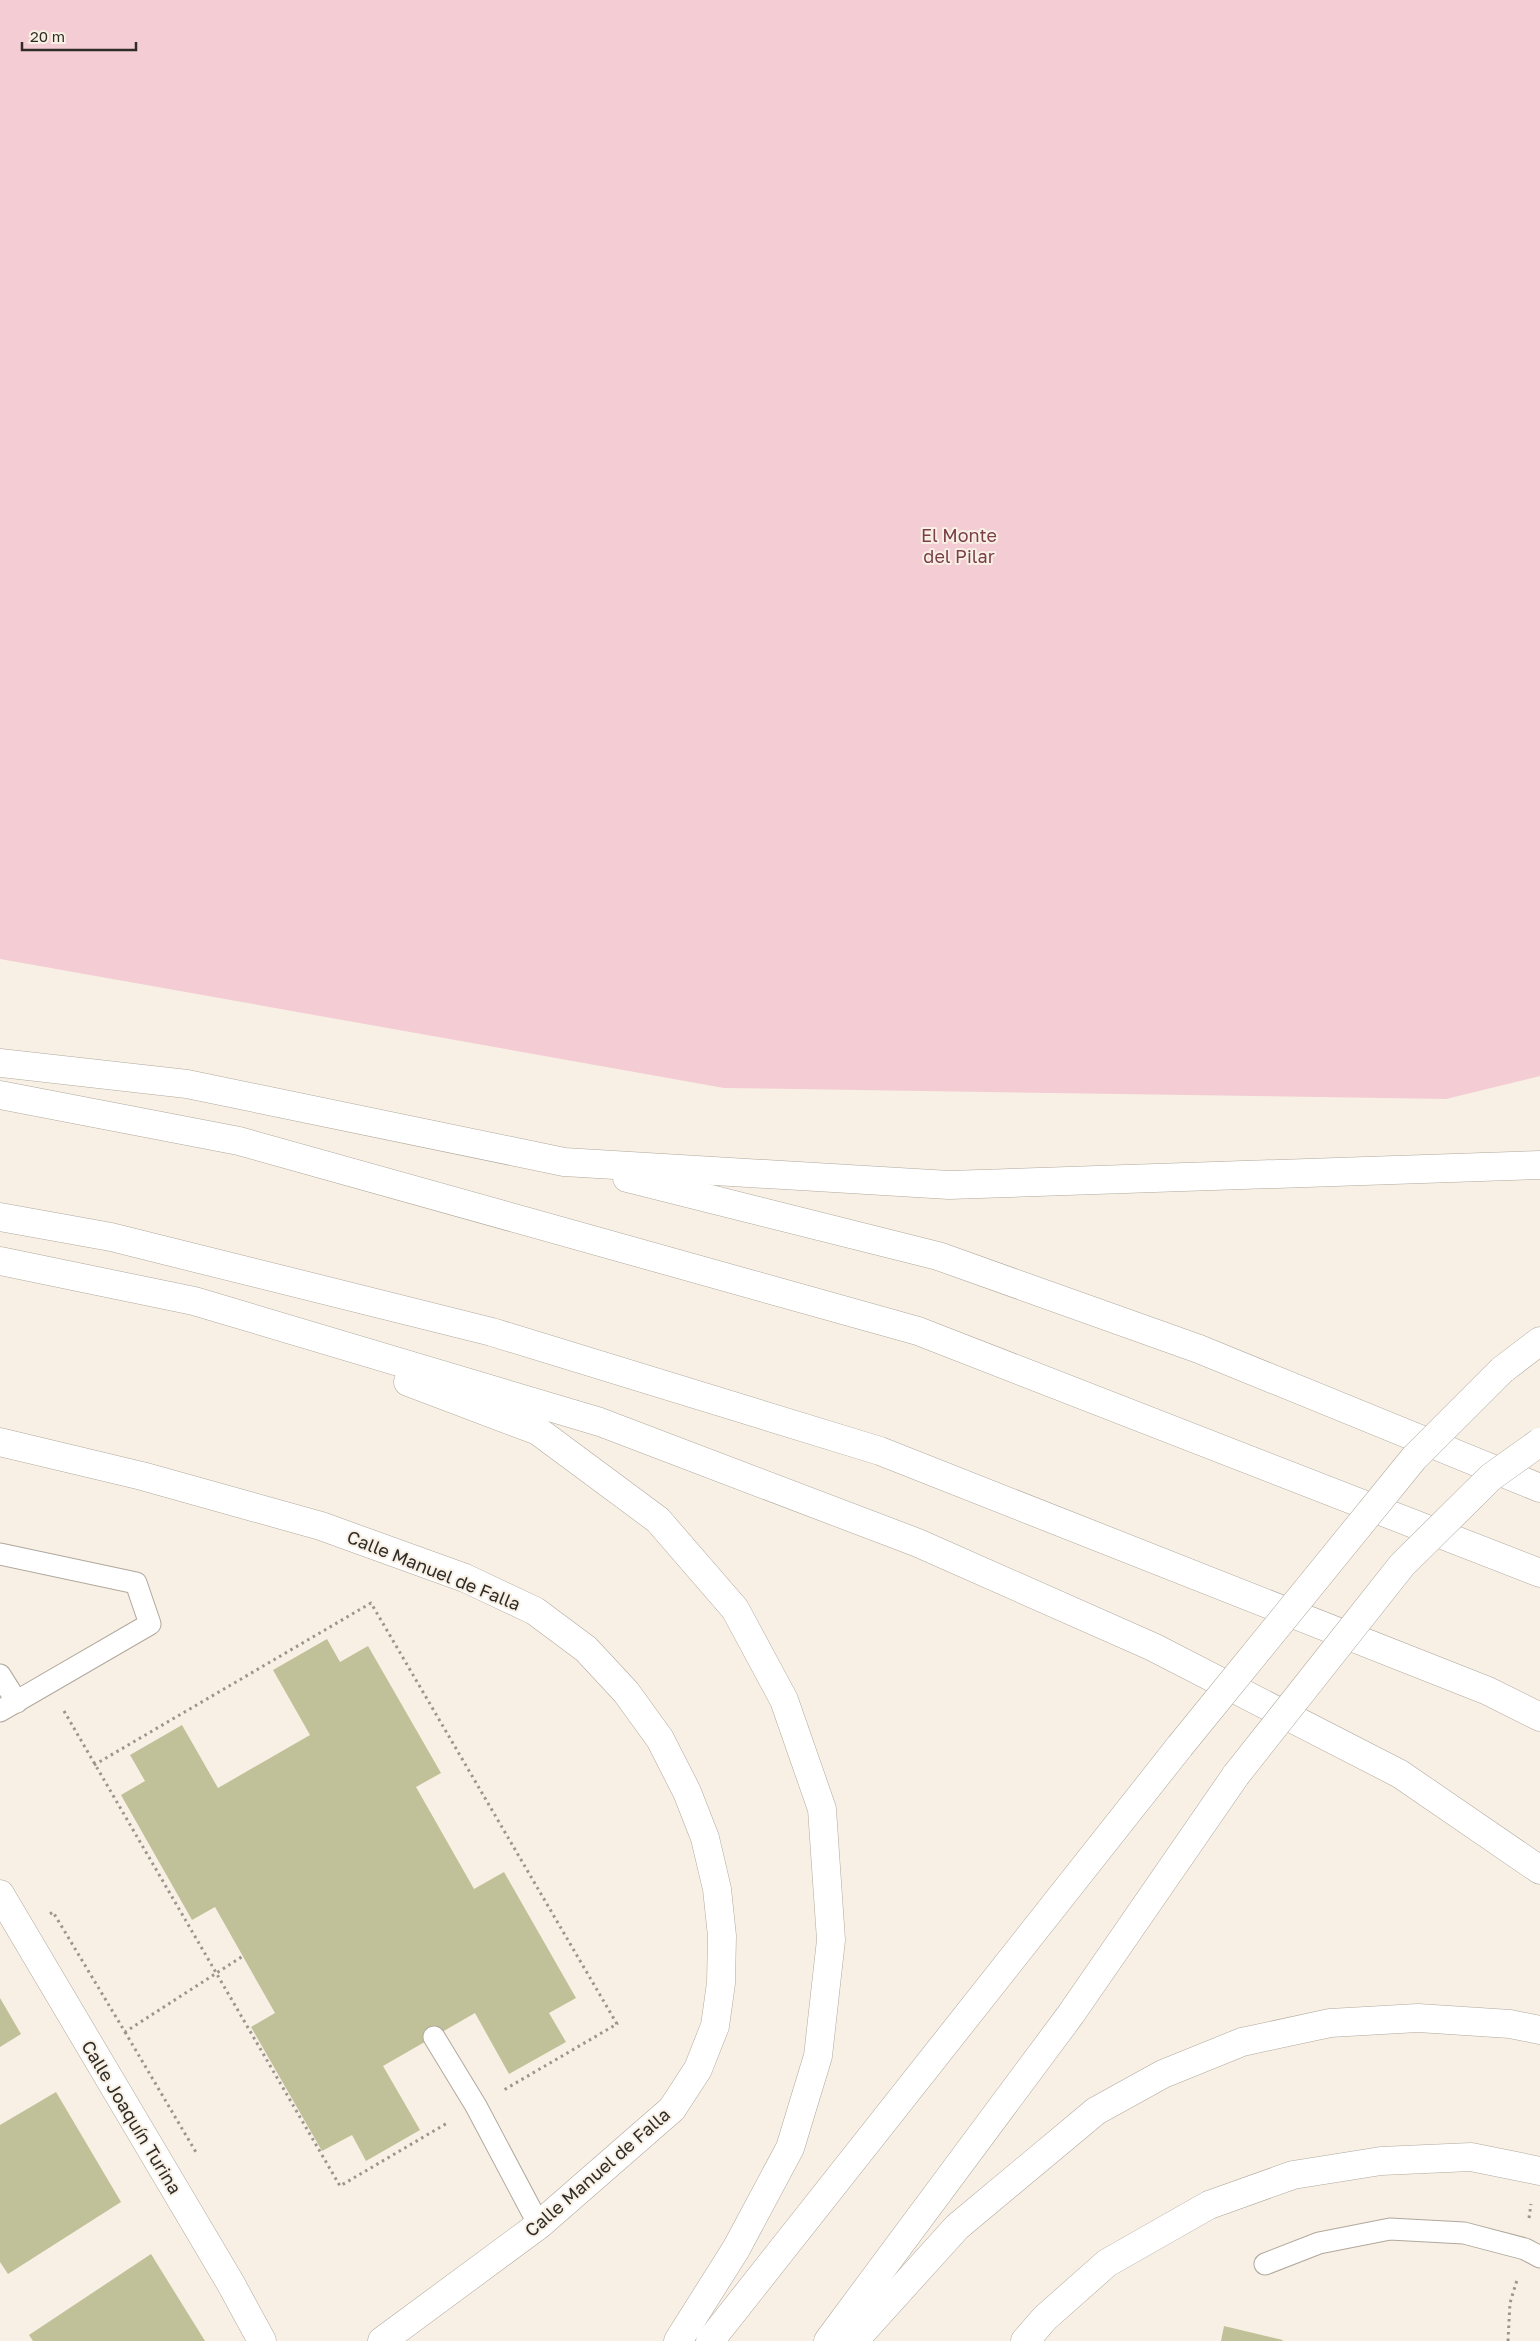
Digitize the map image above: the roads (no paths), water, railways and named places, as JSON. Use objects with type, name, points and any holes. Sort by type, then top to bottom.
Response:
[{"type":"main road","points":[[0,1063],[187,1084],[564,1162],[938,1256],[1198,1349],[1540,1488]]},
{"type":"main road","points":[[0,1096],[240,1142],[918,1331],[1540,1573]]},
{"type":"main road","points":[[564,1162],[949,1185],[1540,1165]]},
{"type":"main road","points":[[0,1217],[111,1237],[492,1332],[880,1451],[1488,1691],[1540,1717]]},
{"type":"main road","points":[[0,1261],[194,1300],[600,1422],[918,1543],[1153,1647],[1400,1774],[1540,1870]]},
{"type":"main road","points":[[194,1300],[538,1431],[658,1520],[735,1609],[784,1700],[822,1810],[831,1940],[818,2056],[790,2148],[736,2249],[678,2341]]},
{"type":"main road","points":[[710,2341],[1180,1746],[1414,1458],[1502,1370],[1540,1341]]},
{"type":"main road","name":"Calle Manuel de Falla","points":[[0,1442],[142,1476],[322,1526],[465,1578],[535,1611],[586,1649],[626,1692],[660,1739],[687,1792],[705,1838],[717,1889],[722,1936],[721,1983],[715,2026],[698,2069],[672,2109],[539,2225],[382,2341]]},
{"type":"main road","points":[[828,2341],[1070,2014],[1236,1775],[1402,1565],[1491,1477],[1540,1442]]},
{"type":"main road","name":"Calle Joaquín Turina","points":[[0,1894],[231,2284],[262,2341]]},
{"type":"main road","points":[[854,2341],[957,2227],[1096,2111],[1163,2074],[1242,2042],[1330,2022],[1418,2018],[1510,2024],[1540,2030]]},
{"type":"main road","points":[[1025,2341],[1045,2318],[1107,2263],[1209,2205],[1293,2175],[1381,2161],[1472,2157],[1540,2171]]},
{"type":"lane","points":[[0,1554],[136,1583],[150,1624],[8,1707],[0,1675]]},
{"type":"lane","points":[[434,2037],[476,2106],[539,2225]]},
{"type":"lane","points":[[1265,2264],[1319,2244],[1390,2229],[1464,2233],[1525,2250],[1540,2257]]},
{"type":"park label","name":"El Monte del Pilar","points":[[959,545]]}]
